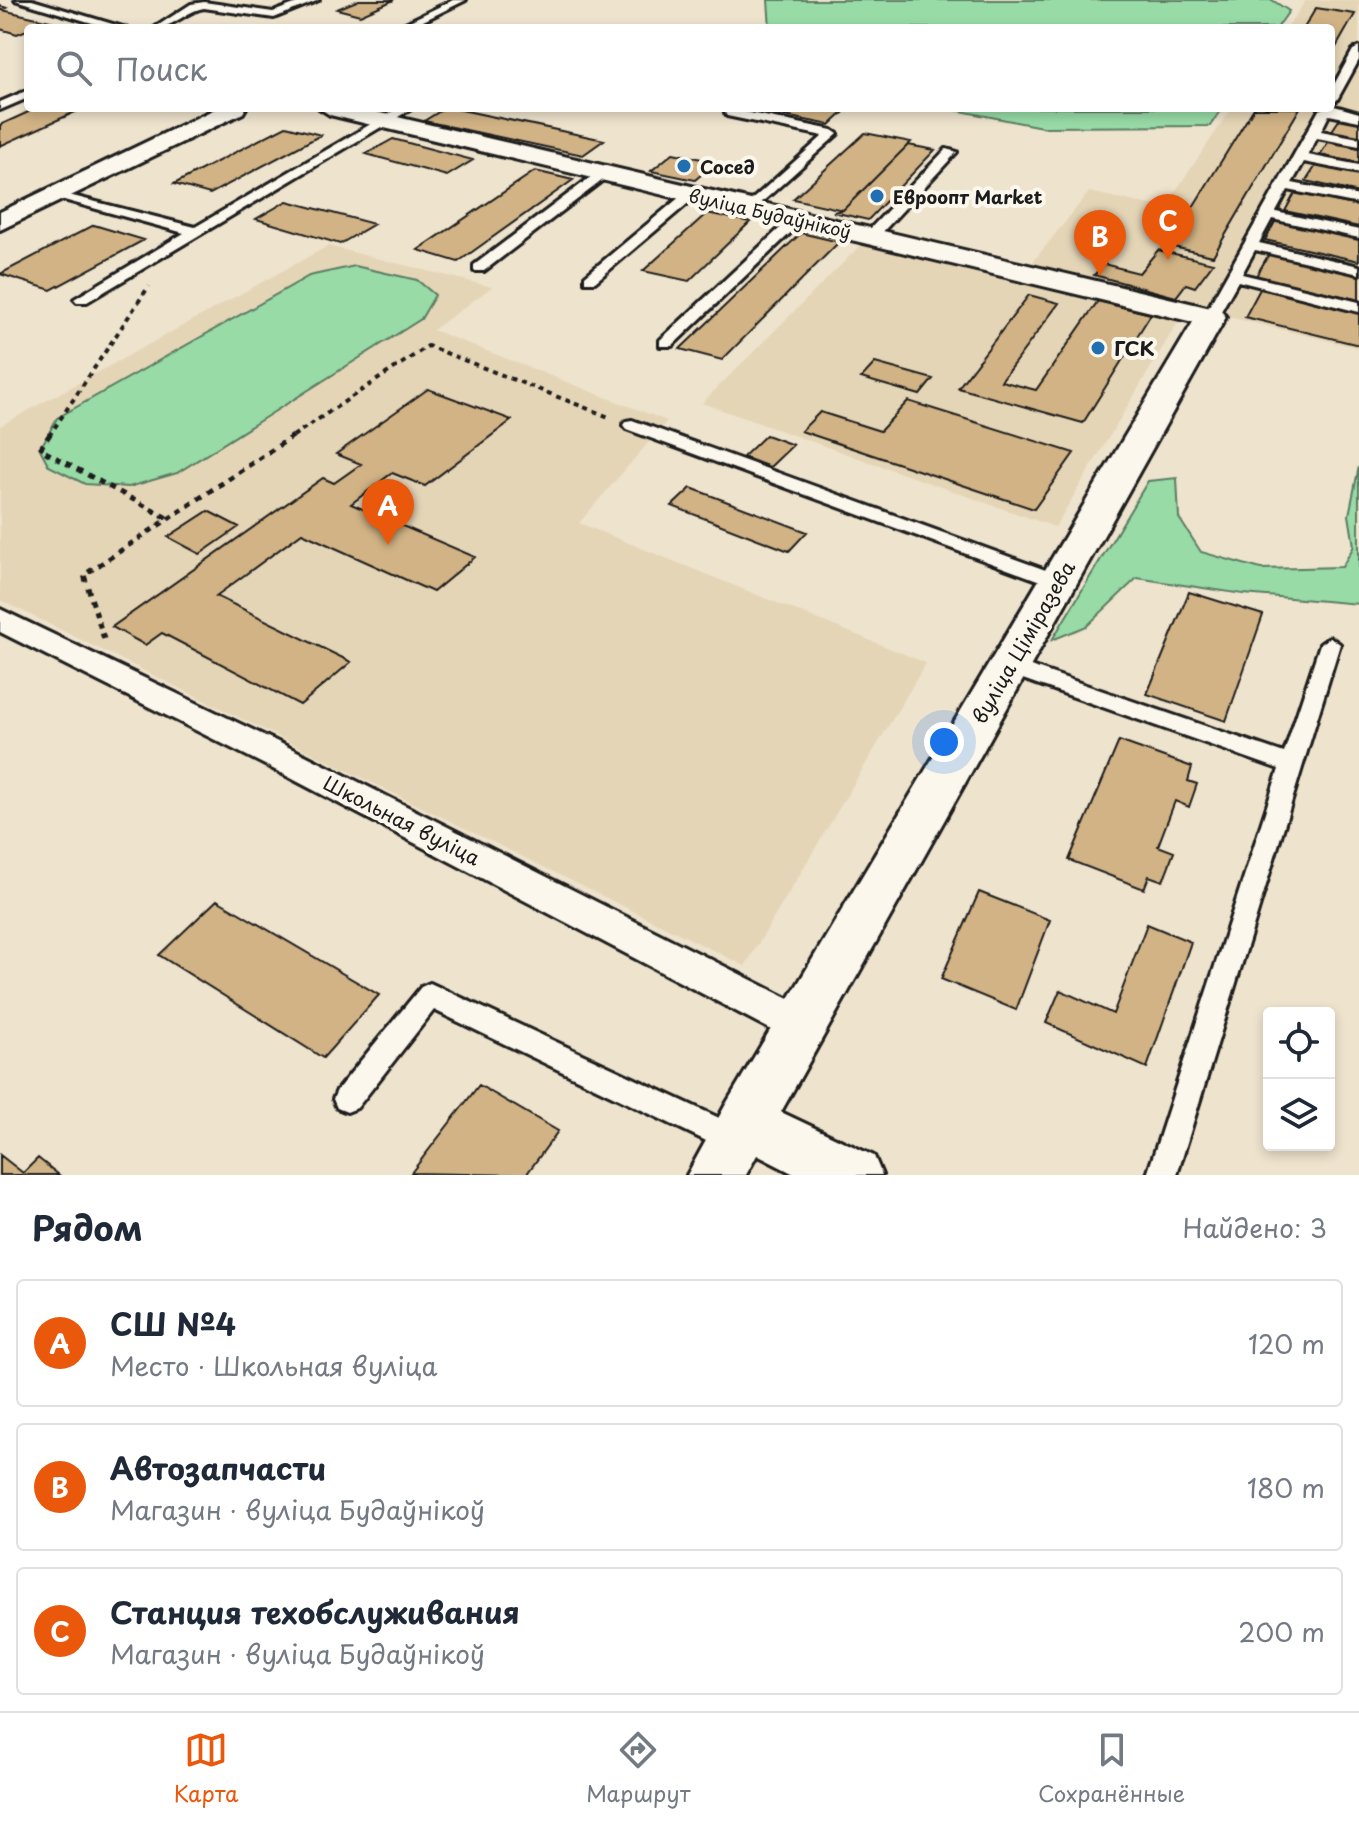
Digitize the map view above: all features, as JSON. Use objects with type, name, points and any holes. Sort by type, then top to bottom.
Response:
[{"type":"street","points":[[0,222],[227,112]]},
{"type":"street","name":"вуліца Будаўнікоў","points":[[346,112],[1211,317]]},
{"type":"street","name":"вуліца Ціміразева","points":[[732,1146],[1211,317]]},
{"type":"street","name":"Школьная вуліца","points":[[0,619],[801,1025]]},
{"type":"street","points":[[732,1146],[854,1175]]},
{"type":"lane","points":[[20,0],[107,24]]},
{"type":"lane","points":[[185,0],[265,15],[282,14],[314,0]]},
{"type":"lane","points":[[409,24],[461,0]]},
{"type":"lane","points":[[165,24],[191,7],[204,5]]},
{"type":"lane","points":[[1335,99],[1353,72],[1359,51]]},
{"type":"lane","points":[[0,106],[24,96]]},
{"type":"lane","points":[[1335,101],[1359,117]]},
{"type":"lane","points":[[82,299],[400,112]]},
{"type":"lane","points":[[1211,317],[1326,112]]},
{"type":"lane","points":[[731,113],[832,134],[751,208]]},
{"type":"lane","points":[[1313,133],[1359,142]]},
{"type":"lane","points":[[871,236],[951,152]]},
{"type":"lane","points":[[1300,157],[1359,169]]},
{"type":"lane","points":[[479,268],[605,173]]},
{"type":"lane","points":[[1284,185],[1359,200]]},
{"type":"lane","points":[[58,194],[197,232]]},
{"type":"lane","points":[[590,279],[692,194]]},
{"type":"lane","points":[[1268,214],[1359,234]]},
{"type":"lane","points":[[666,343],[798,219]]},
{"type":"lane","points":[[1251,245],[1359,270]]},
{"type":"lane","points":[[1234,276],[1359,307]]},
{"type":"lane","points":[[632,425],[1058,581]]},
{"type":"lane","points":[[1162,1175],[1330,644]]},
{"type":"lane","points":[[1008,666],[1290,764]]},
{"type":"lane","points":[[347,1099],[430,995],[732,1146]]},
{"type":"path","points":[[169,519],[40,449],[180,241]]},
{"type":"path","points":[[95,666],[108,651],[84,575],[428,346],[632,425]]},
{"type":"shaded area","points":[[1306,0],[1359,0],[1359,348],[1187,307],[1055,527],[702,403],[861,245],[1016,283],[1089,192],[1164,208],[1229,112],[1335,112],[1335,24],[1290,24]]},
{"type":"shaded area","points":[[328,246],[492,287],[433,330],[667,421],[579,523],[926,663],[745,966],[0,600],[0,426]]},
{"type":"green space","points":[[768,0],[1272,0],[1289,11],[1280,24],[770,24]]},
{"type":"green space","points":[[965,112],[1219,112],[1210,126],[1042,127]]},
{"type":"green space","points":[[355,266],[417,280],[435,295],[421,319],[177,473],[129,487],[85,484],[49,466],[40,449],[57,418],[309,276]]},
{"type":"green space","points":[[1359,466],[1359,604],[1243,594],[1137,578],[1087,626],[1052,640],[1148,481],[1177,478],[1179,518],[1201,552],[1261,569],[1342,567],[1354,546],[1349,515]]},
{"type":"building","points":[[359,0],[394,0],[360,15],[337,9]]},
{"type":"building","points":[[0,6],[7,8],[2,10],[50,21],[24,24],[24,31],[17,34],[0,29]]},
{"type":"building","points":[[1316,8],[1355,14],[1335,49],[1335,24],[1306,24]]},
{"type":"building","points":[[28,112],[75,112],[0,146],[0,125]]},
{"type":"building","points":[[439,112],[471,112],[604,140],[583,155],[424,121]]},
{"type":"building","points":[[765,112],[844,112],[830,125]]},
{"type":"building","points":[[1252,112],[1298,112],[1213,256],[1169,246]]},
{"type":"building","points":[[1341,117],[1359,121],[1359,138],[1331,132]]},
{"type":"building","points":[[286,126],[321,135],[210,194],[174,184]]},
{"type":"building","points":[[865,133],[911,142],[843,210],[793,199]]},
{"type":"building","points":[[393,139],[473,160],[447,176],[366,154]]},
{"type":"building","points":[[1330,139],[1359,145],[1359,163],[1320,155]]},
{"type":"building","points":[[908,145],[935,150],[868,220],[833,212],[843,210]]},
{"type":"building","name":"Сосед","points":[[673,153],[716,162],[695,180],[651,171]]},
{"type":"building","points":[[1317,164],[1359,173],[1359,193],[1306,181]]},
{"type":"building","points":[[535,171],[573,180],[458,262],[418,250]]},
{"type":"building","points":[[1295,193],[1359,206],[1359,227],[1285,211]]},
{"type":"building","points":[[287,201],[374,224],[340,244],[256,219]]},
{"type":"building","points":[[707,213],[750,222],[689,281],[643,271]]},
{"type":"building","points":[[1276,220],[1359,238],[1359,261],[1265,240]]},
{"type":"building","points":[[94,225],[144,240],[51,290],[0,274]]},
{"type":"building","points":[[801,233],[839,242],[722,360],[680,349]]},
{"type":"building","points":[[1158,250],[1213,263],[1195,287],[1186,284],[1176,297],[1094,275],[1104,264],[1139,273]]},
{"type":"building","points":[[1269,254],[1359,275],[1359,300],[1256,276]]},
{"type":"building","points":[[1260,289],[1359,312],[1359,345],[1245,317]]},
{"type":"building","name":"ГСК","points":[[1029,295],[1059,303],[1001,381],[1036,390],[1098,301],[1151,314],[1083,423],[958,388]]},
{"type":"building","points":[[875,363],[933,379],[920,395],[861,378]]},
{"type":"building","points":[[428,389],[512,420],[425,486],[392,473],[351,504],[475,557],[433,592],[302,533],[216,596],[351,662],[300,705],[162,633],[145,645],[112,627],[323,478],[334,483],[361,464],[336,454]]},
{"type":"building","points":[[908,401],[1074,453],[1034,509],[801,431],[820,412],[880,431]]},
{"type":"building","points":[[766,435],[793,445],[770,467],[743,457]]},
{"type":"building","points":[[691,488],[807,532],[789,551],[672,506]]},
{"type":"building","points":[[208,511],[239,527],[200,554],[168,537]]},
{"type":"building","points":[[1189,592],[1263,615],[1226,721],[1147,694]]},
{"type":"building","points":[[1119,741],[1192,767],[1188,781],[1197,784],[1189,807],[1175,801],[1158,846],[1174,852],[1163,881],[1149,876],[1144,889],[1069,860]]},
{"type":"building","points":[[979,892],[1050,920],[1016,1010],[941,979]]},
{"type":"building","points":[[217,900],[379,995],[323,1058],[159,955]]},
{"type":"building","points":[[1147,924],[1191,942],[1147,1068],[1046,1023],[1060,990],[1113,1014]]},
{"type":"building","points":[[479,1085],[558,1131],[526,1175],[411,1173]]},
{"type":"building","points":[[0,1155],[23,1173],[38,1158],[59,1175],[0,1175]]},
{"type":"place","name":"Сосед","points":[[684,166]]},
{"type":"place","name":"Евроопт Market","points":[[877,196]]},
{"type":"place","name":"Станция техобслуживания","points":[[1168,260]]},
{"type":"place","name":"Автозапчасти","points":[[1100,276]]},
{"type":"place","name":"ГСК","points":[[1098,348]]},
{"type":"place","name":"СШ №4","points":[[388,545]]}]
